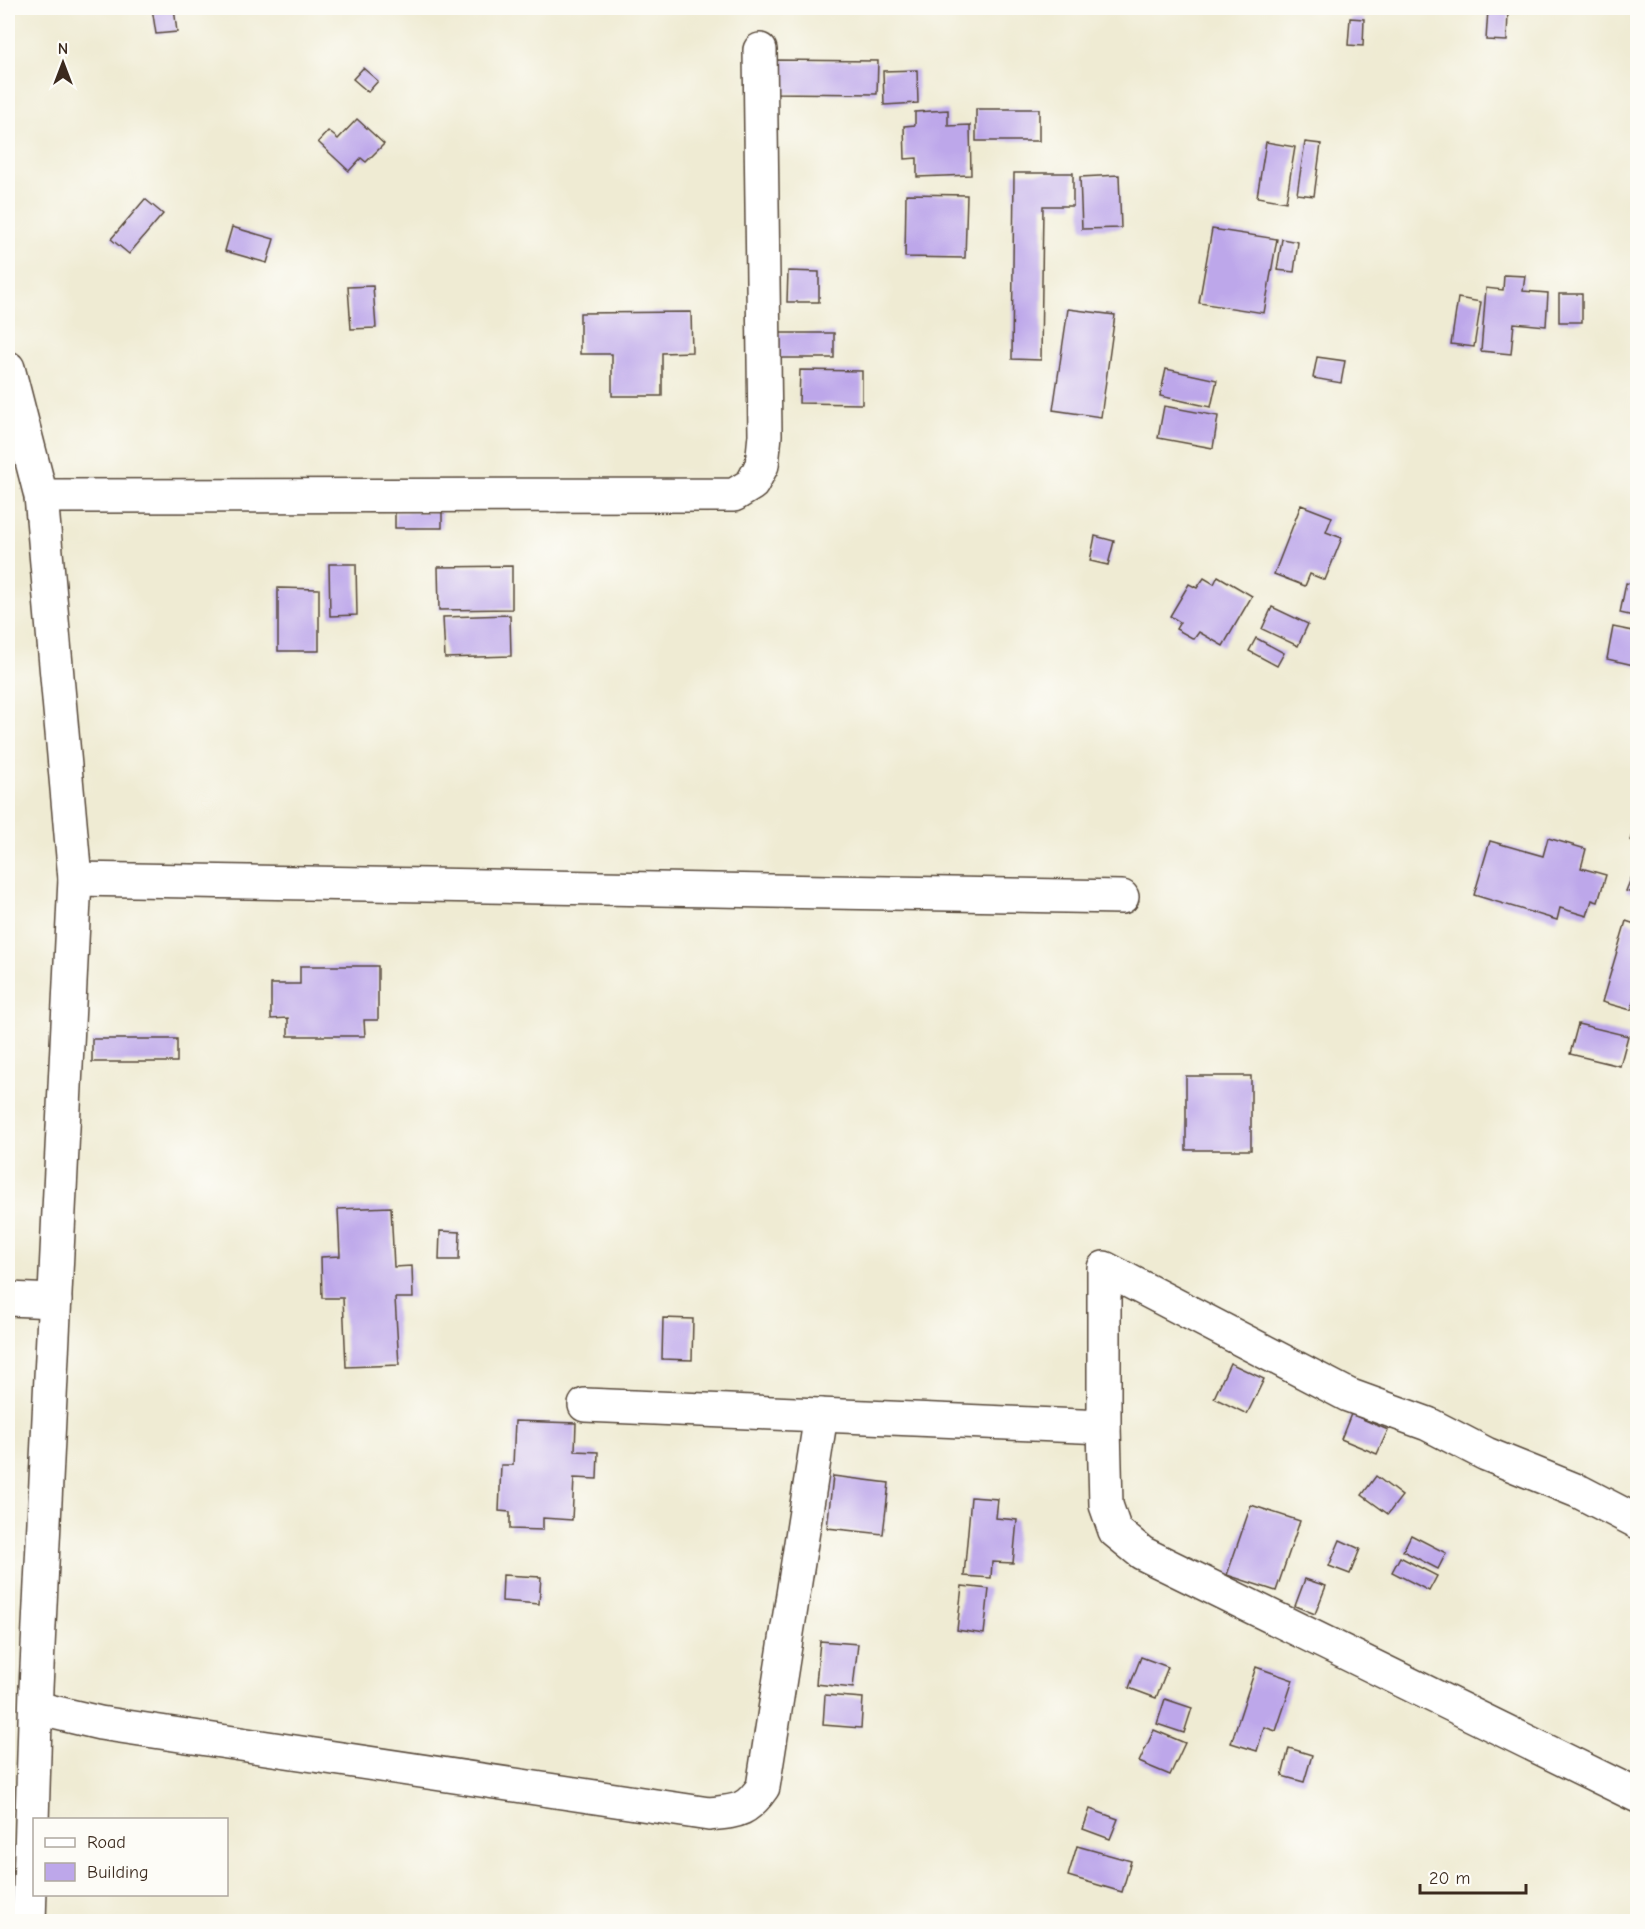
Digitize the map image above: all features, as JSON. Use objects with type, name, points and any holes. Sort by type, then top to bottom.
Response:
[{"type":"street","points":[[41,496],[734,495],[752,484],[762,465],[765,435],[760,50]]},
{"type":"street","points":[[8,368],[41,496],[75,879],[36,1708],[29,1922]]},
{"type":"street","points":[[75,879],[1122,897]]},
{"type":"street","points":[[1638,1522],[1580,1492],[1486,1455],[1428,1424],[1348,1395],[1104,1268],[1106,1505],[1116,1531],[1142,1553],[1638,1796]]},
{"type":"street","points":[[8,1299],[55,1301]]},
{"type":"street","points":[[585,1405],[1104,1427]]},
{"type":"street","points":[[36,1708],[100,1723],[709,1814],[739,1811],[754,1801],[763,1787],[821,1415]]},
{"type":"building","points":[[152,8],[174,8],[177,32],[156,34]]},
{"type":"building","points":[[1488,9],[1508,10],[1507,41],[1486,40]]},
{"type":"building","points":[[1350,18],[1364,19],[1363,46],[1348,45]]},
{"type":"building","points":[[770,60],[878,61],[877,94],[770,93]]},
{"type":"building","points":[[363,68],[378,81],[368,92],[353,79]]},
{"type":"building","points":[[917,70],[918,103],[884,105],[883,71]]},
{"type":"building","points":[[976,109],[1039,109],[1039,141],[976,141]]},
{"type":"building","points":[[948,110],[948,126],[970,125],[971,175],[917,177],[917,158],[905,159],[904,126],[915,125],[915,112]]},
{"type":"building","points":[[357,119],[384,144],[366,162],[361,158],[349,171],[318,142],[328,131],[338,139]]},
{"type":"building","points":[[1266,142],[1295,147],[1286,202],[1257,197]]},
{"type":"building","points":[[1305,142],[1321,144],[1314,196],[1297,194]]},
{"type":"building","points":[[1014,173],[1073,173],[1073,206],[1043,206],[1041,360],[1012,359]]},
{"type":"building","points":[[1119,175],[1121,228],[1082,229],[1080,177]]},
{"type":"building","points":[[906,194],[967,195],[965,258],[905,257]]},
{"type":"building","points":[[145,199],[163,214],[129,254],[111,239]]},
{"type":"building","points":[[232,227],[274,239],[267,263],[225,251]]},
{"type":"building","points":[[1212,229],[1277,239],[1264,313],[1199,303]]},
{"type":"building","points":[[1282,239],[1298,242],[1294,272],[1277,270]]},
{"type":"building","points":[[788,271],[819,272],[819,302],[787,302]]},
{"type":"building","points":[[1504,275],[1525,276],[1523,291],[1548,293],[1546,326],[1514,323],[1511,354],[1481,351],[1486,288],[1503,290]]},
{"type":"building","points":[[373,286],[376,328],[351,329],[348,287]]},
{"type":"building","points":[[1559,294],[1582,294],[1582,322],[1559,322]]},
{"type":"building","points":[[1458,298],[1481,302],[1474,347],[1451,344]]},
{"type":"building","points":[[1068,309],[1115,315],[1101,417],[1053,410]]},
{"type":"building","points":[[691,312],[692,352],[662,353],[662,396],[612,396],[612,354],[580,354],[580,313]]},
{"type":"building","points":[[778,333],[834,333],[834,358],[778,358]]},
{"type":"building","points":[[1317,357],[1345,361],[1341,383],[1313,378]]},
{"type":"building","points":[[1166,369],[1217,380],[1211,407],[1160,396]]},
{"type":"building","points":[[800,370],[862,371],[862,404],[799,403]]},
{"type":"building","points":[[1164,406],[1218,416],[1213,448],[1158,438]]},
{"type":"building","points":[[1301,505],[1332,517],[1326,532],[1342,538],[1325,580],[1310,574],[1305,586],[1274,574]]},
{"type":"building","points":[[395,512],[442,512],[442,528],[395,528]]},
{"type":"building","points":[[1095,536],[1114,541],[1108,565],[1090,561]]},
{"type":"building","points":[[329,564],[356,564],[357,615],[330,616]]},
{"type":"building","points":[[512,566],[512,609],[439,610],[438,567]]},
{"type":"building","points":[[1218,576],[1252,596],[1223,646],[1199,632],[1194,639],[1176,629],[1180,622],[1170,616],[1189,584],[1197,588],[1204,578],[1214,584]]},
{"type":"building","points":[[1626,583],[1638,585],[1638,617],[1620,613]]},
{"type":"building","points":[[278,588],[319,589],[319,651],[278,651]]},
{"type":"building","points":[[1272,607],[1308,624],[1298,646],[1262,629]]},
{"type":"building","points":[[510,615],[511,656],[445,658],[443,617]]},
{"type":"building","points":[[1613,627],[1638,632],[1638,666],[1607,659]]},
{"type":"building","points":[[1256,638],[1284,653],[1277,666],[1249,651]]},
{"type":"building","points":[[1638,819],[1638,843],[1630,840]]},
{"type":"building","points":[[1548,838],[1586,849],[1581,868],[1606,875],[1598,902],[1592,900],[1587,916],[1560,908],[1557,920],[1474,895],[1490,841],[1543,856]]},
{"type":"building","points":[[1638,864],[1638,895],[1626,891]]},
{"type":"building","points":[[1626,921],[1638,925],[1638,988],[1631,1010],[1602,1002]]},
{"type":"building","points":[[300,966],[378,966],[378,1020],[364,1020],[365,1036],[288,1036],[288,1018],[271,1019],[271,984],[300,984]]},
{"type":"building","points":[[1578,1024],[1628,1036],[1620,1066],[1570,1054]]},
{"type":"building","points":[[92,1039],[177,1039],[177,1062],[92,1062]]},
{"type":"building","points":[[1186,1076],[1251,1076],[1251,1150],[1186,1150]]},
{"type":"building","points":[[391,1207],[394,1267],[412,1266],[413,1298],[395,1298],[399,1365],[346,1367],[343,1298],[322,1298],[321,1257],[340,1256],[338,1209]]},
{"type":"building","points":[[440,1231],[460,1232],[459,1260],[439,1260]]},
{"type":"building","points":[[663,1318],[693,1319],[692,1360],[662,1359]]},
{"type":"building","points":[[1230,1363],[1264,1379],[1247,1414],[1214,1398]]},
{"type":"building","points":[[1351,1414],[1388,1430],[1377,1454],[1341,1439]]},
{"type":"building","points":[[515,1421],[576,1423],[575,1451],[598,1452],[597,1479],[574,1478],[572,1520],[543,1518],[543,1530],[510,1529],[510,1512],[499,1511],[501,1465],[513,1465]]},
{"type":"building","points":[[833,1476],[889,1483],[883,1534],[827,1528]]},
{"type":"building","points":[[1376,1476],[1402,1496],[1388,1514],[1362,1495]]},
{"type":"building","points":[[971,1497],[998,1499],[996,1518],[1017,1520],[1013,1563],[992,1562],[991,1578],[964,1576]]},
{"type":"building","points":[[1251,1505],[1300,1521],[1276,1591],[1227,1575]]},
{"type":"building","points":[[1411,1535],[1446,1553],[1438,1569],[1403,1551]]},
{"type":"building","points":[[1340,1540],[1360,1549],[1350,1574],[1329,1566]]},
{"type":"building","points":[[1400,1557],[1437,1576],[1429,1591],[1392,1572]]},
{"type":"building","points":[[503,1575],[541,1577],[539,1604],[502,1601]]},
{"type":"building","points":[[1305,1579],[1326,1586],[1315,1614],[1295,1606]]},
{"type":"building","points":[[962,1586],[989,1589],[984,1634],[957,1630]]},
{"type":"building","points":[[820,1641],[858,1644],[853,1688],[816,1684]]},
{"type":"building","points":[[1141,1657],[1168,1667],[1156,1698],[1129,1688]]},
{"type":"building","points":[[1256,1667],[1293,1680],[1276,1731],[1264,1727],[1257,1751],[1231,1743]]},
{"type":"building","points":[[825,1695],[863,1698],[861,1728],[823,1725]]},
{"type":"building","points":[[1165,1699],[1192,1708],[1184,1733],[1157,1724]]},
{"type":"building","points":[[1154,1730],[1185,1743],[1170,1775],[1139,1762]]},
{"type":"building","points":[[1289,1748],[1312,1755],[1304,1782],[1282,1776]]},
{"type":"building","points":[[1090,1809],[1118,1819],[1110,1839],[1083,1829]]},
{"type":"building","points":[[1077,1846],[1131,1861],[1122,1892],[1068,1876]]}]
